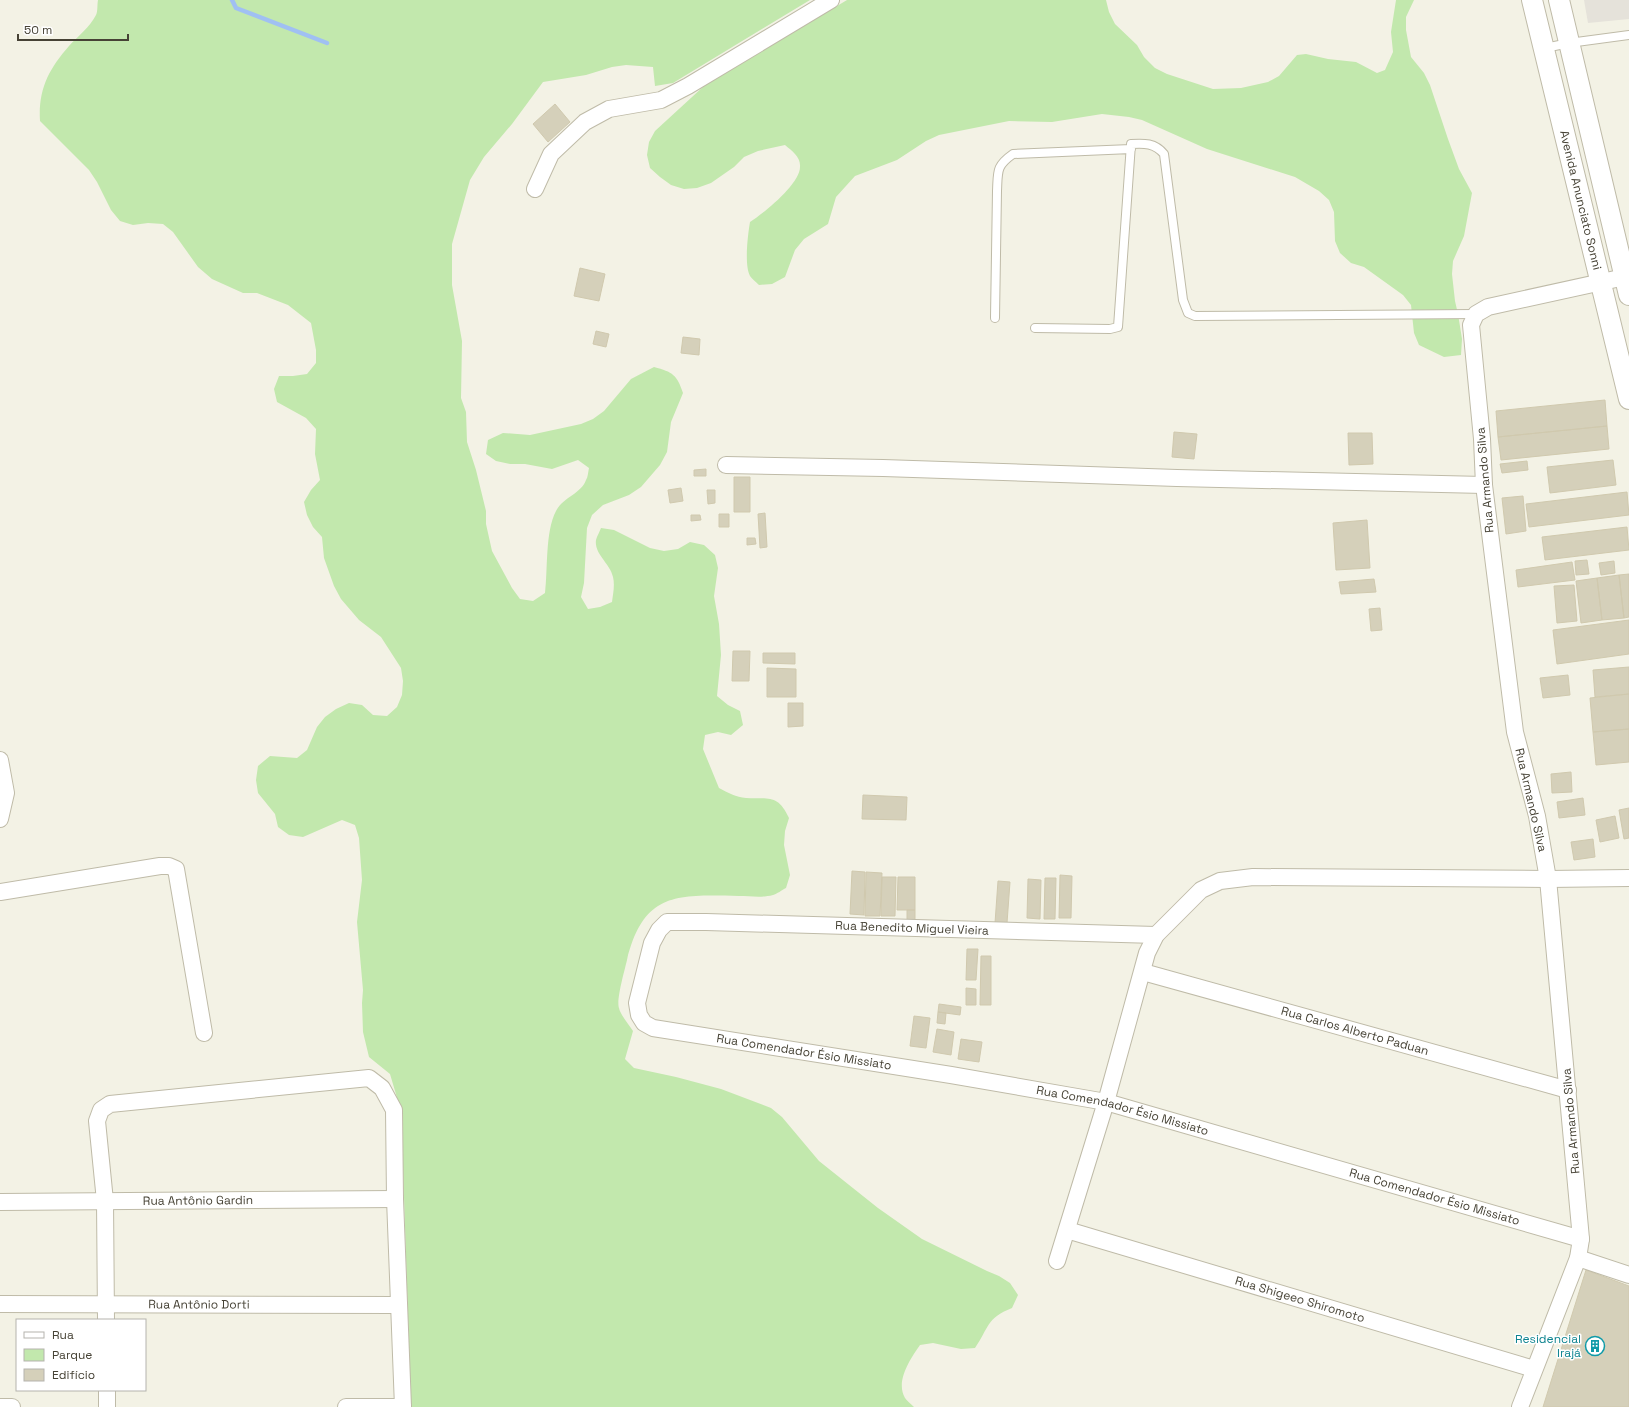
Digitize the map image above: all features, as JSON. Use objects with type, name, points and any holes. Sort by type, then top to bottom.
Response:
[{"type":"street","points":[[535,189],[551,154],[584,122],[609,109],[661,100],[831,0]]},
{"type":"street","name":"Avenida Anunciato Sonni","points":[[1532,0],[1545,48],[1629,400]]},
{"type":"street","name":"Avenida Anunciato Sonni","points":[[1559,0],[1628,282]]},
{"type":"street","points":[[1476,314],[1488,307],[1601,282],[1628,282]]},
{"type":"street","name":"Rua Armando Silva","points":[[1476,314],[1471,325],[1482,439],[1484,485],[1515,732],[1537,816],[1548,879],[1581,1239],[1578,1258],[1520,1407]]},
{"type":"street","points":[[726,465],[1484,485]]},
{"type":"street","points":[[0,760],[6,793],[0,819]]},
{"type":"street","points":[[0,892],[160,866],[169,866],[176,869],[204,1033]]},
{"type":"street","points":[[1057,1261],[1106,1102],[1147,953],[1156,935],[1201,890],[1220,881],[1253,877],[1548,879],[1629,878]]},
{"type":"street","name":"Rua Benedito Miguel Vieira","points":[[653,1028],[644,1023],[639,1015],[637,1003],[652,943],[658,930],[667,922],[730,922],[1156,935]]},
{"type":"street","name":"Rua Carlos Alberto Paduan","points":[[1143,972],[1568,1090]]},
{"type":"street","name":"Rua Comendador Ésio Missiato","points":[[653,1028],[952,1075],[1106,1102],[1581,1239]]},
{"type":"street","points":[[106,1319],[105,1201],[97,1121],[101,1110],[110,1104],[369,1078],[382,1088],[394,1110],[395,1199],[403,1407],[346,1407]]},
{"type":"street","name":"Rua Antônio Gardin","points":[[0,1202],[395,1199]]},
{"type":"street","name":"Rua Shigeeo Shiromoto","points":[[1067,1230],[1534,1369]]},
{"type":"street","points":[[1578,1258],[1629,1275]]},
{"type":"street","name":"Rua Antônio Dorti","points":[[0,1304],[399,1305]]},
{"type":"street","points":[[107,1391],[107,1407]]},
{"type":"street","points":[[0,1407],[12,1407]]},
{"type":"lane","points":[[1545,48],[1569,43],[1629,35]]},
{"type":"lane","points":[[1035,328],[1110,329],[1118,327],[1131,144],[1145,143],[1158,147],[1164,154],[1183,300],[1188,314],[1195,316],[1476,314]]},
{"type":"lane","points":[[995,318],[998,171],[1002,161],[1013,154],[1131,149]]},
{"type":"shaded area","points":[[1584,0],[1629,0],[1629,19],[1588,23]]},
{"type":"green space","points":[[98,0],[810,0],[673,83],[655,86],[653,67],[626,65],[612,67],[586,75],[543,82],[512,124],[484,157],[470,180],[452,244],[452,285],[462,341],[461,398],[466,412],[467,442],[476,470],[486,511],[486,524],[492,551],[512,588],[520,599],[533,601],[545,593],[548,540],[552,520],[559,506],[584,485],[589,468],[578,460],[552,469],[496,461],[486,454],[488,440],[503,433],[530,435],[581,424],[593,419],[604,411],[631,379],[654,367],[670,373],[679,382],[683,393],[671,422],[667,452],[660,465],[641,487],[629,495],[603,505],[592,515],[587,528],[584,583],[581,597],[588,609],[600,607],[612,602],[614,580],[609,567],[597,550],[596,545],[596,540],[601,528],[614,530],[650,548],[664,551],[678,549],[690,542],[704,545],[715,555],[718,568],[714,596],[719,624],[721,655],[717,696],[728,705],[740,711],[743,725],[731,735],[718,732],[705,735],[703,749],[719,788],[746,798],[772,799],[777,801],[785,810],[789,818],[785,831],[784,845],[790,875],[786,888],[773,895],[760,897],[698,896],[681,898],[666,902],[654,909],[643,921],[634,937],[627,960],[618,1004],[623,1016],[633,1031],[625,1059],[634,1068],[721,1089],[771,1108],[782,1117],[819,1161],[878,1208],[922,1239],[999,1276],[1010,1283],[1018,1295],[1012,1308],[997,1316],[989,1324],[975,1348],[961,1349],[933,1343],[920,1345],[912,1356],[905,1370],[902,1384],[902,1391],[905,1398],[914,1407],[411,1407],[401,1107],[390,1074],[369,1057],[363,1032],[363,990],[357,922],[362,880],[359,838],[355,825],[342,820],[303,837],[289,835],[278,827],[275,814],[258,793],[256,780],[258,766],[270,756],[297,758],[307,750],[317,727],[325,717],[336,709],[349,703],[362,705],[373,715],[387,716],[397,707],[402,695],[403,681],[401,668],[381,637],[359,620],[341,599],[334,586],[324,558],[322,537],[313,527],[307,515],[304,502],[311,490],[320,480],[315,454],[316,429],[306,418],[277,402],[274,389],[279,376],[307,374],[316,363],[316,350],[311,323],[288,305],[257,293],[243,293],[212,279],[198,267],[173,232],[163,224],[148,223],[133,225],[120,221],[111,210],[97,182],[89,170],[40,121],[41,99],[46,80],[62,55],[87,27],[97,13]]},
{"type":"green space","points":[[847,0],[1106,0],[1109,12],[1115,24],[1137,45],[1144,57],[1155,68],[1167,74],[1213,89],[1241,88],[1268,82],[1279,76],[1297,55],[1306,54],[1328,59],[1356,62],[1377,73],[1385,70],[1393,52],[1391,32],[1396,0],[1414,0],[1406,17],[1406,30],[1411,57],[1424,73],[1430,85],[1459,169],[1472,193],[1464,236],[1453,261],[1452,274],[1462,339],[1461,355],[1444,357],[1419,345],[1414,333],[1411,305],[1403,295],[1364,267],[1351,263],[1340,253],[1335,241],[1334,212],[1329,200],[1319,191],[1295,177],[1207,149],[1142,120],[1102,114],[1052,122],[1009,121],[939,135],[926,141],[897,160],[855,176],[836,197],[828,224],[804,239],[795,250],[785,277],[772,284],[759,285],[750,276],[747,264],[750,222],[780,198],[794,182],[800,167],[796,154],[785,145],[758,151],[744,157],[734,167],[711,183],[697,188],[684,189],[671,185],[650,168],[647,155],[649,142],[655,131],[704,86]]},
{"type":"building","points":[[555,104],[570,122],[548,142],[533,124]]},
{"type":"building","points":[[580,268],[605,274],[599,301],[574,296]]},
{"type":"building","points":[[596,331],[609,334],[606,347],[593,344]]},
{"type":"building","points":[[683,337],[700,339],[699,355],[681,353]]},
{"type":"building","points":[[1605,400],[1607,426],[1498,437],[1496,411]]},
{"type":"building","points":[[1607,426],[1609,449],[1501,460],[1498,437]]},
{"type":"building","points":[[1174,432],[1197,434],[1194,459],[1172,457]]},
{"type":"building","points":[[1348,433],[1372,433],[1373,464],[1349,465]]},
{"type":"building","points":[[1613,460],[1616,485],[1550,493],[1547,467]]},
{"type":"building","points":[[1527,461],[1528,470],[1502,473],[1500,464]]},
{"type":"building","points":[[706,469],[706,476],[694,476],[694,470]]},
{"type":"building","points":[[734,477],[750,477],[750,512],[734,512]]},
{"type":"building","points":[[681,488],[683,501],[670,503],[668,490]]},
{"type":"building","points":[[707,490],[715,490],[715,503],[708,504]]},
{"type":"building","points":[[1627,492],[1629,515],[1529,527],[1526,504]]},
{"type":"building","points":[[1523,496],[1526,531],[1506,534],[1502,498]]},
{"type":"building","points":[[765,513],[767,547],[760,548],[758,514]]},
{"type":"building","points":[[719,514],[729,514],[729,527],[719,527]]},
{"type":"building","points":[[691,515],[700,515],[701,520],[691,521]]},
{"type":"building","points":[[1367,520],[1370,568],[1336,570],[1333,523]]},
{"type":"building","points":[[1627,527],[1629,550],[1545,560],[1542,537]]},
{"type":"building","points":[[747,538],[755,538],[756,544],[747,545]]},
{"type":"building","points":[[1587,560],[1589,574],[1576,575],[1575,561]]},
{"type":"building","points":[[1614,561],[1615,573],[1601,575],[1599,563]]},
{"type":"building","points":[[1572,562],[1575,580],[1518,587],[1516,570]]},
{"type":"building","points":[[1629,574],[1629,617],[1624,618],[1619,575]]},
{"type":"building","points":[[1619,575],[1624,618],[1602,620],[1597,578]]},
{"type":"building","points":[[1597,578],[1602,620],[1581,623],[1576,581]]},
{"type":"building","points":[[1374,579],[1376,592],[1341,594],[1339,582]]},
{"type":"building","points":[[1574,585],[1577,621],[1557,623],[1554,586]]},
{"type":"building","points":[[1380,608],[1382,630],[1371,631],[1369,609]]},
{"type":"building","points":[[1629,620],[1629,654],[1557,664],[1553,630]]},
{"type":"building","points":[[733,651],[750,651],[749,681],[732,681]]},
{"type":"building","points":[[763,653],[795,653],[795,664],[763,663]]},
{"type":"building","points":[[1629,667],[1629,694],[1595,697],[1593,670]]},
{"type":"building","points":[[767,668],[796,669],[796,697],[767,697]]},
{"type":"building","points":[[1568,675],[1570,695],[1543,698],[1540,678]]},
{"type":"building","points":[[1629,694],[1629,729],[1593,732],[1590,698]]},
{"type":"building","points":[[788,703],[803,703],[803,726],[788,727]]},
{"type":"building","points":[[1629,729],[1629,762],[1596,765],[1593,732]]},
{"type":"building","points":[[1571,772],[1572,792],[1552,793],[1551,774]]},
{"type":"building","points":[[863,795],[907,797],[906,820],[862,819]]},
{"type":"building","points":[[1583,798],[1585,815],[1559,818],[1557,802]]},
{"type":"building","points":[[1629,808],[1629,838],[1624,839],[1619,810]]},
{"type":"building","points":[[1615,816],[1619,838],[1600,842],[1596,820]]},
{"type":"building","points":[[1593,839],[1595,857],[1574,860],[1571,842]]},
{"type":"building","points":[[852,871],[865,872],[864,915],[850,914]]},
{"type":"building","points":[[866,872],[882,873],[880,916],[865,916]]},
{"type":"building","points":[[1060,875],[1072,876],[1071,918],[1059,918]]},
{"type":"building","points":[[882,877],[896,877],[895,916],[881,916]]},
{"type":"building","points":[[898,877],[915,877],[915,910],[897,910]]},
{"type":"building","points":[[1045,878],[1056,878],[1055,919],[1044,919]]},
{"type":"building","points":[[1028,879],[1041,880],[1040,919],[1027,918]]},
{"type":"building","points":[[998,881],[1010,882],[1007,923],[995,923]]},
{"type":"building","points":[[907,910],[915,910],[915,921],[907,921]]},
{"type":"building","points":[[967,949],[978,949],[976,980],[966,980]]},
{"type":"building","points":[[981,956],[991,956],[991,1005],[980,1005]]},
{"type":"building","points":[[966,988],[976,989],[976,1005],[966,1005]]},
{"type":"building","points":[[939,1004],[961,1007],[960,1015],[938,1012]]},
{"type":"building","points":[[938,1012],[946,1013],[945,1024],[937,1023]]},
{"type":"building","points":[[914,1016],[930,1018],[926,1048],[910,1046]]},
{"type":"building","points":[[937,1029],[954,1032],[951,1055],[933,1052]]},
{"type":"building","points":[[961,1039],[982,1042],[979,1062],[958,1059]]},
{"type":"building","name":"Residencial Irajá","points":[[1586,1270],[1629,1286],[1629,1407],[1543,1407]]},
{"type":"waterway","points":[[232,0],[236,8],[327,43]]},
{"type":"place","name":"Residencial Irajá","points":[[1595,1346]]}]
